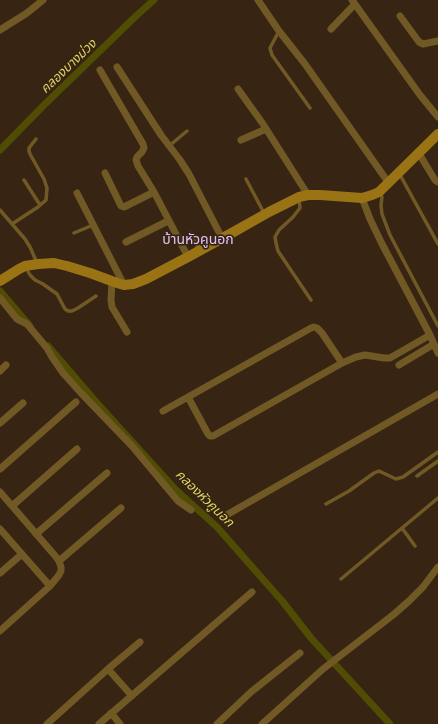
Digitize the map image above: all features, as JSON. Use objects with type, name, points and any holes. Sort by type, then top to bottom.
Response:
[{"type":"street","points":[[0,30],[44,0]]},
{"type":"street","points":[[258,0],[388,182]]},
{"type":"street","points":[[331,29],[353,2],[420,95],[438,117]]},
{"type":"street","points":[[400,16],[419,42],[423,44],[438,41]]},
{"type":"street","points":[[117,67],[161,135],[189,174],[222,238]]},
{"type":"street","points":[[100,70],[143,144],[144,148],[136,160],[138,166],[154,192],[188,257]]},
{"type":"street","points":[[238,89],[266,129],[304,196]]},
{"type":"street","points":[[241,140],[266,129]]},
{"type":"street","points":[[2,279],[25,266],[54,264],[67,266],[112,281],[124,284],[133,284],[146,279],[188,257],[265,214],[304,196],[320,195],[362,198],[379,192],[438,134]]},
{"type":"street","points":[[418,152],[435,180],[438,182]]},
{"type":"street","points":[[105,173],[121,206],[124,207],[154,192]]},
{"type":"street","points":[[77,193],[124,284]]},
{"type":"street","points":[[362,198],[381,242],[430,335],[436,343],[438,353]]},
{"type":"street","points":[[126,242],[168,221]]},
{"type":"street","points":[[112,281],[112,307],[127,332]]},
{"type":"street","points":[[0,298],[17,319],[31,329],[47,348],[54,361],[63,372],[132,446],[178,501],[191,510]]},
{"type":"street","points":[[163,411],[310,328],[314,327],[320,330],[342,363]]},
{"type":"street","points":[[188,398],[208,434],[213,436],[342,363],[361,355],[390,358],[430,335]]},
{"type":"street","points":[[399,365],[436,343]]},
{"type":"street","points":[[223,517],[438,394]]},
{"type":"street","points":[[0,469],[76,402]]},
{"type":"street","points":[[0,423],[23,404]]},
{"type":"street","points":[[12,506],[77,449]]},
{"type":"street","points":[[36,534],[107,473]]},
{"type":"street","points":[[0,492],[59,561],[61,567],[59,575],[50,586],[0,631]]},
{"type":"street","points":[[59,561],[120,508]]},
{"type":"street","points":[[0,529],[50,586]]},
{"type":"street","points":[[0,573],[22,554]]},
{"type":"street","points":[[262,724],[323,669],[409,601],[423,587],[438,567]]},
{"type":"street","points":[[99,724],[252,592]]},
{"type":"street","points":[[47,724],[140,642]]},
{"type":"street","points":[[217,724],[251,692],[300,653]]},
{"type":"street","points":[[108,669],[132,696]]},
{"type":"street","points":[[112,713],[120,724]]},
{"type":"lane","points":[[279,31],[270,48],[272,55],[310,108]]},
{"type":"lane","points":[[169,146],[187,131]]},
{"type":"lane","points":[[12,224],[46,200],[44,179],[29,151],[36,139]]},
{"type":"lane","points":[[398,172],[438,244]]},
{"type":"lane","points":[[246,179],[265,214]]},
{"type":"lane","points":[[24,180],[40,205]]},
{"type":"lane","points":[[379,192],[382,197],[380,205],[382,214],[390,235],[438,326]]},
{"type":"lane","points":[[304,196],[300,208],[294,217],[279,230],[275,237],[278,251],[311,300]]},
{"type":"lane","points":[[0,210],[30,248],[38,264]]},
{"type":"lane","points":[[74,233],[93,225]]},
{"type":"lane","points":[[190,233],[199,251]]},
{"type":"lane","points":[[25,266],[35,280],[44,284],[57,294],[65,310],[72,311],[96,296]]},
{"type":"lane","points":[[326,504],[379,471],[396,478],[404,477],[438,452]]},
{"type":"lane","points":[[417,476],[438,461]]},
{"type":"lane","points":[[341,579],[438,498]]},
{"type":"lane","points":[[402,528],[415,546]]},
{"type":"waterway","name":"คลองบางม่วง","points":[[0,150],[44,105],[154,0]]},
{"type":"waterway","name":"คลองหัวคูนอก","points":[[0,291],[30,326]]},
{"type":"waterway","name":"คลองหัวคูนอก","points":[[48,346],[97,403],[176,490],[217,527],[283,602],[311,638],[390,724]]},
{"type":"district","name":"บ้านหัวคูนอก","points":[[198,240]]}]
